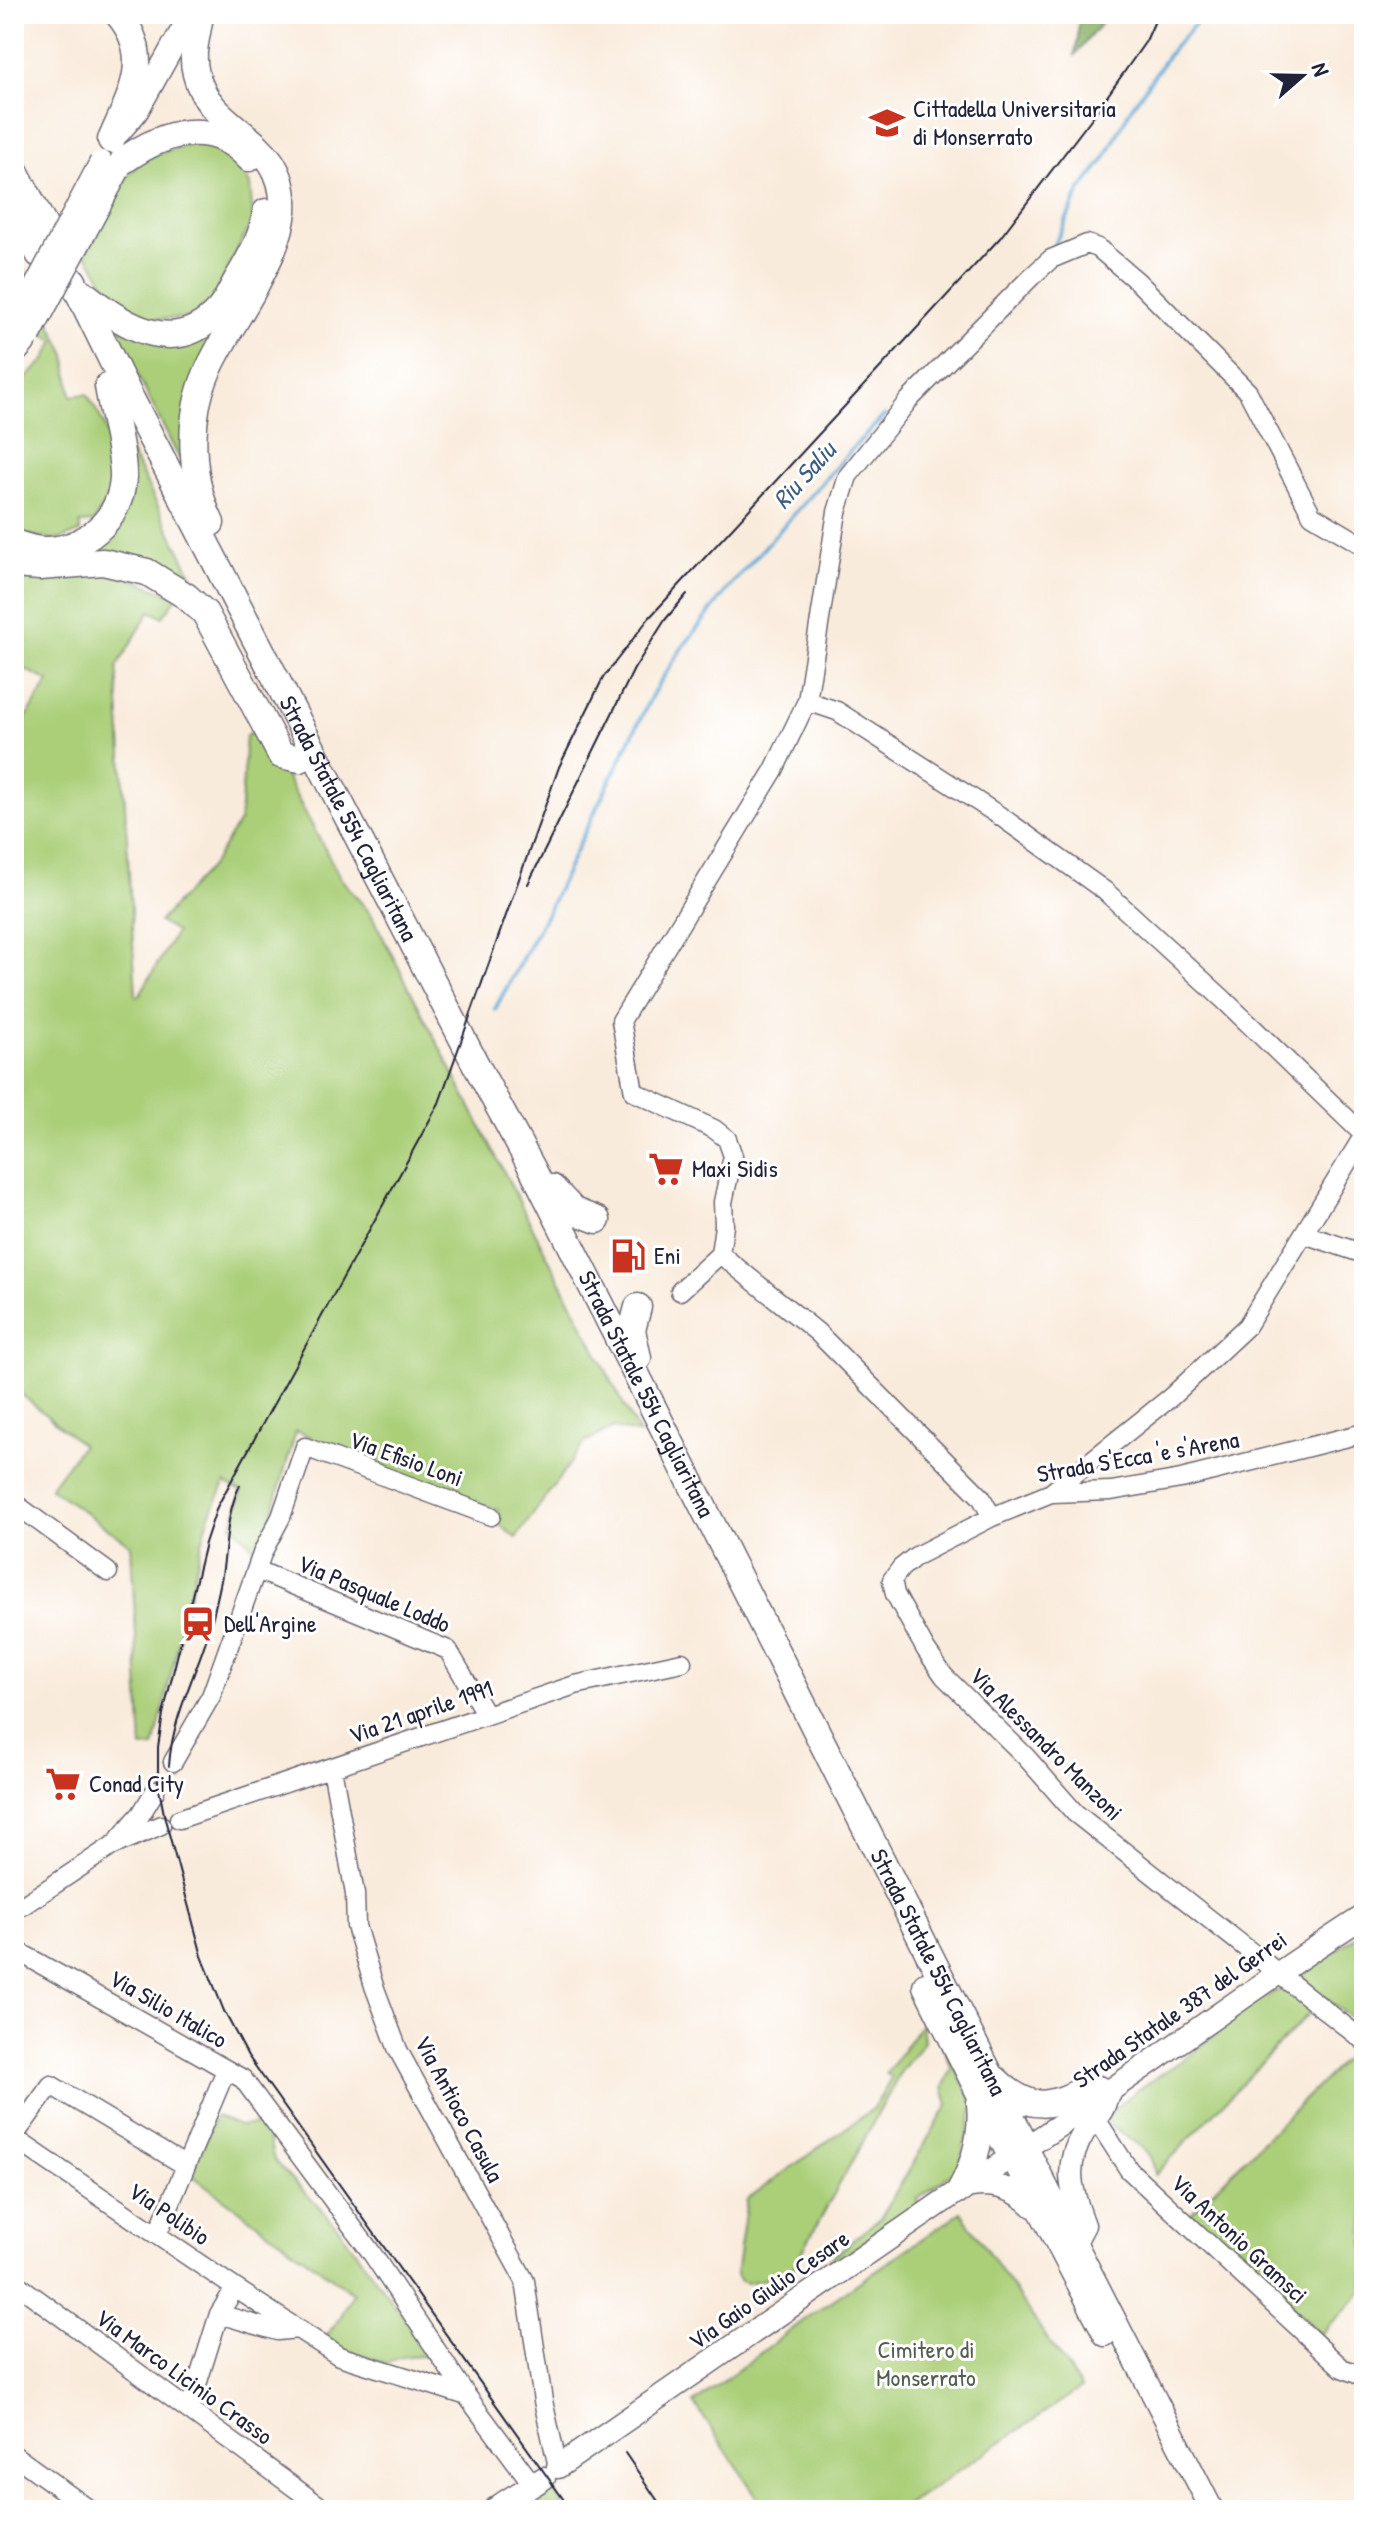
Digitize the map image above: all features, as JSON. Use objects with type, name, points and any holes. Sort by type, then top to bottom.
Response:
[{"type":"highway","points":[[114,158],[138,66],[133,41],[118,14]]},
{"type":"highway","points":[[200,14],[193,51],[201,88],[217,112],[263,150],[278,175],[283,201],[280,232],[268,262],[205,375],[196,408],[194,457],[198,488],[217,534],[213,557]]},
{"type":"highway","points":[[70,289],[131,328],[154,334],[189,332],[220,310],[264,224],[268,203],[256,166],[243,152],[226,141],[200,132],[179,133],[156,139],[114,158]]},
{"type":"highway","points":[[14,169],[41,246]]},
{"type":"highway","points":[[14,207],[41,246]]},
{"type":"highway","points":[[14,233],[41,246]]},
{"type":"highway","name":"Strada Statale 554 Cagliaritana","points":[[70,289],[213,557],[450,1032]]},
{"type":"highway","name":"Strada Statale 554 Cagliaritana","points":[[70,289],[108,386],[300,759],[470,1070],[762,1657],[984,2081]]},
{"type":"highway","points":[[14,543],[40,551],[66,549],[96,533],[116,507],[123,478],[108,386]]},
{"type":"highway","points":[[14,565],[40,567],[103,562],[147,572],[186,596],[205,613],[281,755],[300,759]]},
{"type":"highway","name":"Strada Statale 554 Cagliaritana","points":[[470,1070],[532,1168],[1020,2153]]},
{"type":"highway","points":[[532,1168],[574,1211],[597,1220]]},
{"type":"highway","points":[[638,1307],[632,1330],[644,1389]]},
{"type":"highway","points":[[961,2189],[978,2145],[984,2081],[1033,2102],[1054,2104],[1090,2086],[1108,2093]]},
{"type":"main road","points":[[21,339],[137,111],[191,14]]},
{"type":"main road","name":"Strada Statale 387 del Gerrei","points":[[1020,2153],[1277,1972],[1364,1916]]},
{"type":"main road","points":[[1075,2242],[1084,2225],[1069,2182],[1072,2163],[1083,2134],[1103,2112],[1108,2093]]},
{"type":"main road","name":"Via Gaio Giulio Cesare","points":[[494,2510],[508,2498],[535,2486],[961,2189],[1020,2153]]},
{"type":"main road","name":"Strada Statale 554 Cagliaritana","points":[[1020,2153],[1043,2219],[1197,2510]]},
{"type":"main road","name":"Strada Statale 554 Cagliaritana","points":[[1020,2153],[1075,2242],[1212,2510]]},
{"type":"main road","points":[[961,2189],[992,2185],[1012,2191],[1030,2203],[1043,2219]]},
{"type":"street","points":[[680,1291],[720,1254],[723,1202],[733,1156],[727,1139],[714,1129],[634,1092],[621,1021],[774,770],[807,701],[837,512],[848,476],[909,400],[1051,259],[1087,244],[1098,248],[1137,281],[1248,392],[1312,515],[1364,546]]},
{"type":"street","points":[[807,701],[837,711],[1000,816],[1105,891],[1364,1135],[1247,1326],[1171,1397],[1051,1493]]},
{"type":"street","points":[[1304,1234],[1364,1254]]},
{"type":"street","points":[[720,1254],[817,1332],[981,1497],[992,1517]]},
{"type":"street","name":"Strada S'Ecca 'e s'Arena","points":[[892,1580],[916,1556],[992,1517],[1051,1493],[1111,1491],[1181,1479],[1364,1433]]},
{"type":"street","name":"Via Efisio Loni","points":[[257,1570],[281,1517],[305,1447],[491,1516]]},
{"type":"street","points":[[14,1503],[108,1572]]},
{"type":"street","points":[[173,1762],[211,1696],[257,1570]]},
{"type":"street","name":"Via Pasquale Loddo","points":[[257,1570],[448,1650],[486,1715]]},
{"type":"street","name":"Via Alessandro Manzoni","points":[[892,1580],[895,1594],[944,1676],[1026,1757],[1075,1813],[1364,2041]]},
{"type":"street","name":"Via 21 aprile 1991","points":[[17,1909],[112,1846],[170,1822],[575,1685],[682,1662]]},
{"type":"street","name":"Via Antioco Casula","points":[[332,1768],[355,1894],[356,1926],[398,2050],[525,2281],[543,2401],[535,2486]]},
{"type":"street","points":[[112,1846],[141,1814],[155,1791]]},
{"type":"street","name":"Via Silio Italico","points":[[14,1949],[226,2070],[157,2235]]},
{"type":"street","points":[[226,2070],[243,2079],[371,2252],[467,2396],[535,2486]]},
{"type":"street","points":[[14,2137],[51,2085],[186,2166]]},
{"type":"street","name":"Via Antonio Gramsci","points":[[1096,2119],[1129,2170],[1342,2368],[1364,2377]]},
{"type":"street","name":"Via Polibio","points":[[14,2137],[339,2356],[467,2396]]},
{"type":"street","name":"Via Marco Licinio Crasso","points":[[14,2282],[325,2510]]},
{"type":"street","points":[[189,2410],[219,2314],[235,2288]]},
{"type":"street","name":"Via Polibio","points":[[219,2314],[277,2331],[298,2329]]},
{"type":"street","points":[[14,2455],[90,2510]]},
{"type":"green space","points":[[1078,14],[1109,14],[1074,56],[1078,39]]},
{"type":"green space","points":[[201,140],[236,159],[250,185],[253,220],[211,301],[187,318],[153,319],[129,308],[103,281],[86,253],[127,176],[147,157]]},
{"type":"green space","points":[[14,256],[66,355],[71,396],[87,394],[104,424],[118,478],[94,522],[80,523],[80,532],[58,540],[14,533],[14,394],[45,360],[55,341],[14,315]]},
{"type":"green space","points":[[222,324],[185,456],[179,458],[115,330]]},
{"type":"green space","points":[[131,452],[202,596],[73,553],[97,541]]},
{"type":"green space","points":[[14,568],[113,571],[177,597],[163,617],[150,611],[117,667],[136,996],[139,996],[176,932],[159,922],[212,865],[240,820],[246,735],[260,729],[341,879],[371,914],[639,1434],[614,1428],[586,1441],[516,1538],[499,1524],[498,1510],[313,1443],[313,1438],[296,1431],[270,1520],[256,1555],[250,1542],[232,1525],[242,1492],[225,1483],[209,1517],[154,1747],[142,1748],[131,1545],[50,1488],[82,1445],[14,1388],[14,738],[49,681],[14,664]]},
{"type":"green space","points":[[1364,1931],[1364,2029],[1305,1981],[1304,1972]]},
{"type":"green space","points":[[1287,1987],[1314,2008],[1155,2175],[1153,2163],[1142,2147],[1111,2126],[1105,2118],[1250,2006]]},
{"type":"green space","points":[[929,2012],[974,2106],[959,2168],[918,2199],[919,2203],[815,2276],[807,2278],[881,2217],[948,2105],[943,2087],[952,2069]]},
{"type":"green space","points":[[922,2023],[924,2042],[902,2070],[790,2274],[747,2283],[741,2281],[736,2275],[747,2199],[874,2108],[892,2077],[886,2074]]},
{"type":"green space","points":[[1358,2046],[1364,2052],[1364,2290],[1321,2334],[1190,2214]]},
{"type":"green space","points":[[216,2116],[239,2126],[257,2124],[268,2136],[274,2160],[337,2226],[426,2347],[427,2357],[406,2356],[388,2364],[344,2350],[325,2338],[353,2293],[190,2174]]},
{"type":"green space","name":"Cimitero di Monserrato","points":[[961,2212],[1081,2388],[900,2510],[766,2510],[694,2403],[807,2318]]},
{"type":"green space","points":[[551,2488],[566,2510],[526,2510]]},
{"type":"waterway","name":"Riu Saliu","points":[[1051,252],[1080,191],[1104,160],[1131,108],[1174,47],[1205,14]]},
{"type":"waterway","name":"Riu Saliu","points":[[495,1009],[548,911],[652,695],[680,651],[730,586],[885,415]]},
{"type":"tunnel","points":[[155,1791],[173,1762]]},
{"type":"tram line","points":[[571,2510],[248,2056],[224,2011],[202,1956],[165,1819],[158,1784],[158,1747],[163,1714],[205,1543],[217,1507],[439,1103],[559,767],[603,678],[649,618],[1000,238],[1094,115],[1146,41],[1158,14]]},
{"type":"tram line","points":[[528,884],[634,669],[665,620],[687,594]]},
{"type":"tram line","points":[[169,1766],[180,1711],[211,1624],[222,1575],[229,1518],[240,1485]]},
{"type":"tram line","points":[[625,2453],[664,2510]]},
{"type":"place","name":"Cittadella Universitaria di Monserrato","points":[[887,123]]},
{"type":"place","name":"Maxi Sidis","points":[[666,1169]]},
{"type":"place","name":"Eni","points":[[628,1256]]},
{"type":"place","name":"Dell'Argine","points":[[198,1624]]},
{"type":"place","name":"Conad City","points":[[63,1784]]}]
